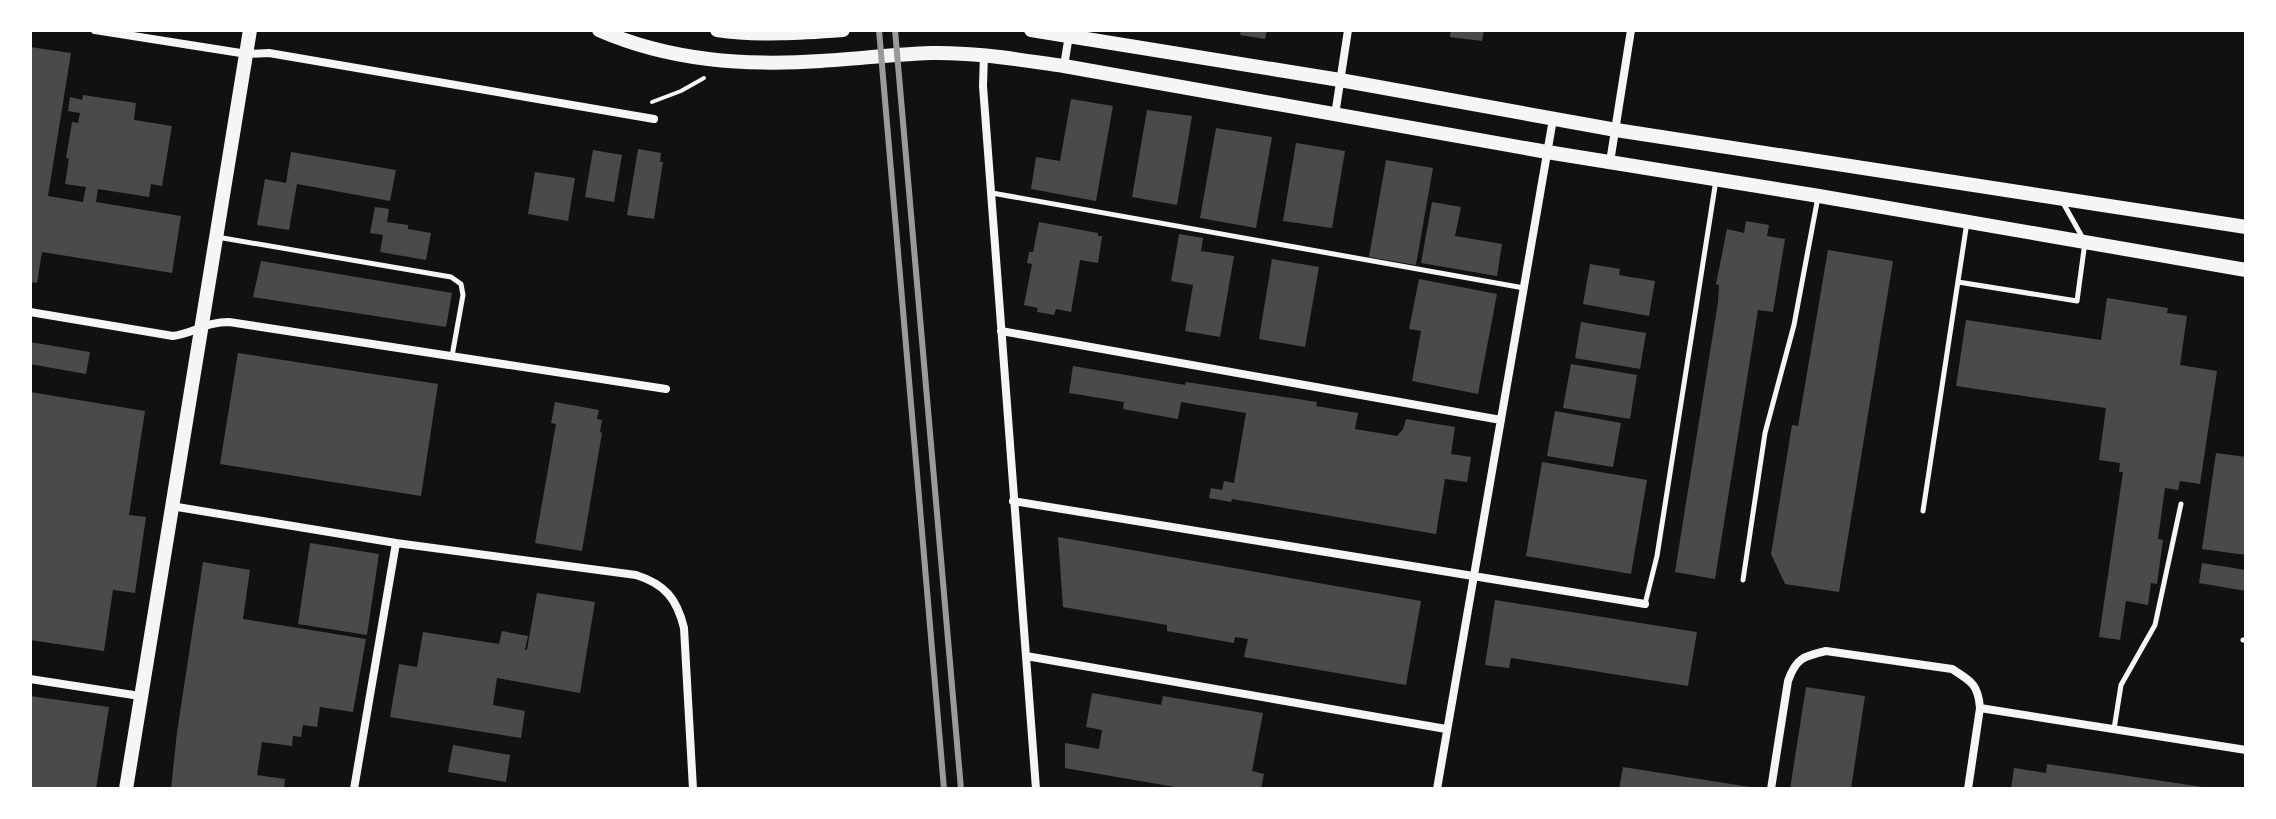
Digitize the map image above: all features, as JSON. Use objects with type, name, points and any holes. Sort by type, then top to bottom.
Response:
[{"type":"main road","points":[[126,789],[250,30]]},
{"type":"main road","points":[[599,30],[658,50],[722,62],[818,62],[927,53],[984,54],[2246,270]]},
{"type":"main road","points":[[717,30],[781,33],[843,30]]},
{"type":"main road","points":[[1031,30],[1070,32],[1616,130],[2246,227]]},
{"type":"street","points":[[95,30],[247,54],[269,53],[654,119]]},
{"type":"street","points":[[1335,115],[1348,30]]},
{"type":"street","points":[[1610,162],[1631,30]]},
{"type":"street","points":[[1064,66],[1070,32]]},
{"type":"street","points":[[984,54],[982,73],[1036,789]]},
{"type":"street","points":[[1437,789],[1553,119]]},
{"type":"street","points":[[30,312],[173,336],[213,322],[229,322],[666,389]]},
{"type":"street","points":[[1001,331],[1501,420]]},
{"type":"street","points":[[1013,501],[1645,604]]},
{"type":"street","points":[[171,506],[396,543],[636,575],[652,580],[669,594],[680,609],[684,628],[693,789]]},
{"type":"street","points":[[354,789],[396,543]]},
{"type":"street","points":[[1771,789],[1788,681],[1794,665],[1806,656],[1826,651],[1952,669],[1968,679],[1979,692],[1980,708],[1968,789]]},
{"type":"street","points":[[1026,656],[1446,729]]},
{"type":"street","points":[[30,679],[140,696]]},
{"type":"street","points":[[1980,708],[2246,750]]},
{"type":"lane","points":[[1645,604],[1657,556],[1716,179]]},
{"type":"lane","points":[[992,193],[1524,288]]},
{"type":"lane","points":[[1743,580],[1765,433],[1794,325],[1819,196]]},
{"type":"lane","points":[[1958,282],[2077,301],[2085,242],[2060,198]]},
{"type":"lane","points":[[1923,511],[1968,221]]},
{"type":"lane","points":[[216,236],[451,277],[461,284],[463,295],[452,356]]},
{"type":"lane","points":[[2113,729],[2121,685],[2155,625],[2181,504]]},
{"type":"path","points":[[642,117],[647,103],[681,91],[704,78]]},
{"type":"building","points":[[1241,30],[1267,30],[1265,39],[1240,35]]},
{"type":"building","points":[[1451,30],[1484,30],[1482,41],[1450,37]]},
{"type":"building","points":[[30,47],[71,53],[48,196],[83,202],[86,187],[65,184],[72,122],[78,123],[80,113],[68,111],[70,97],[82,100],[83,95],[136,103],[134,120],[172,126],[162,186],[151,184],[149,197],[98,189],[96,202],[181,216],[172,273],[42,252],[37,283],[30,282]]},
{"type":"building","points":[[1071,99],[1113,106],[1096,201],[1031,189],[1036,157],[1060,161]]},
{"type":"building","points":[[1147,110],[1192,116],[1177,205],[1132,197]]},
{"type":"building","points":[[1216,128],[1272,137],[1256,228],[1200,218]]},
{"type":"building","points":[[1296,143],[1345,151],[1332,228],[1283,221]]},
{"type":"building","points":[[638,149],[661,153],[660,162],[663,162],[654,219],[627,215]]},
{"type":"building","points":[[593,150],[622,155],[614,202],[585,197]]},
{"type":"building","points":[[291,152],[396,170],[390,201],[297,184],[289,230],[257,225],[265,179],[286,183]]},
{"type":"building","points":[[1386,160],[1433,168],[1416,265],[1369,257]]},
{"type":"building","points":[[535,172],[575,178],[568,221],[528,214]]},
{"type":"building","points":[[1432,202],[1461,207],[1455,236],[1502,244],[1497,276],[1421,263]]},
{"type":"building","points":[[375,207],[389,209],[387,222],[431,233],[426,260],[380,252],[383,235],[370,233]]},
{"type":"building","points":[[1746,221],[1769,225],[1767,236],[1785,239],[1773,312],[1758,310],[1715,579],[1675,572],[1718,302],[1719,285],[1716,284],[1727,229],[1744,233]]},
{"type":"building","points":[[1039,222],[1102,236],[1098,263],[1080,260],[1071,312],[1056,309],[1054,315],[1037,312],[1038,308],[1024,305],[1032,264],[1027,263],[1029,252],[1033,252]]},
{"type":"building","points":[[1179,234],[1203,238],[1201,251],[1234,256],[1220,337],[1185,331],[1193,285],[1171,281]]},
{"type":"building","points":[[1828,250],[1893,261],[1839,592],[1785,584],[1771,554],[1792,425],[1798,426]]},
{"type":"building","points":[[1272,259],[1319,267],[1305,347],[1259,339]]},
{"type":"building","points":[[261,261],[452,293],[446,327],[253,297]]},
{"type":"building","points":[[1590,264],[1620,269],[1619,275],[1655,281],[1649,316],[1583,304]]},
{"type":"building","points":[[1419,279],[1497,294],[1478,394],[1412,381],[1421,331],[1409,329]]},
{"type":"building","points":[[2107,298],[2168,308],[2167,313],[2187,316],[2180,365],[2217,371],[2200,484],[2180,481],[2178,490],[2165,488],[2158,539],[2163,540],[2157,584],[2151,583],[2148,605],[2126,601],[2120,640],[2099,637],[2123,472],[2119,472],[2120,463],[2099,460],[2106,408],[1956,386],[1966,320],[2101,340]]},
{"type":"building","points":[[1581,322],[1646,333],[1640,369],[1575,358]]},
{"type":"building","points":[[30,342],[90,352],[86,374],[30,364]]},
{"type":"building","points":[[238,353],[438,384],[421,496],[220,464]]},
{"type":"building","points":[[1571,364],[1637,375],[1630,419],[1563,408]]},
{"type":"building","points":[[1073,366],[1185,385],[1186,382],[1317,402],[1316,406],[1358,413],[1355,429],[1397,436],[1406,419],[1455,427],[1451,454],[1471,457],[1467,482],[1445,479],[1436,534],[1232,499],[1231,502],[1209,498],[1211,488],[1222,490],[1224,481],[1234,483],[1246,413],[1181,402],[1178,419],[1123,409],[1124,402],[1069,393]]},
{"type":"building","points":[[30,392],[145,411],[129,515],[146,517],[135,593],[113,590],[104,651],[30,640]]},
{"type":"building","points":[[555,402],[599,410],[597,419],[602,420],[582,551],[535,543],[556,424],[551,423]]},
{"type":"building","points":[[1555,411],[1621,423],[1613,467],[1547,456]]},
{"type":"building","points":[[2216,453],[2246,457],[2246,555],[2202,549]]},
{"type":"building","points":[[1542,462],[1647,480],[1631,574],[1526,556]]},
{"type":"building","points":[[1058,537],[1421,601],[1406,685],[1244,657],[1248,639],[1235,637],[1234,643],[1167,631],[1167,625],[1063,607]]},
{"type":"building","points":[[310,543],[379,554],[367,635],[298,624]]},
{"type":"building","points":[[203,562],[250,570],[243,619],[366,639],[353,712],[320,707],[317,727],[303,725],[301,737],[293,736],[292,746],[262,742],[257,775],[285,779],[284,789],[171,789]]},
{"type":"building","points":[[2202,563],[2246,570],[2246,591],[2199,583]]},
{"type":"building","points":[[537,593],[595,602],[580,693],[497,678],[493,705],[525,711],[521,738],[390,717],[399,664],[417,667],[423,632],[499,644],[502,631],[528,636],[527,650]]},
{"type":"building","points":[[1495,600],[1697,632],[1688,686],[1511,658],[1509,668],[1485,665]]},
{"type":"building","points":[[1806,687],[1865,696],[1851,789],[1790,789]]},
{"type":"building","points":[[1092,693],[1161,705],[1163,696],[1263,713],[1252,771],[1264,774],[1261,789],[1186,789],[1065,768],[1065,743],[1099,749],[1102,730],[1086,727]]},
{"type":"building","points":[[30,696],[109,707],[96,789],[30,789]]},
{"type":"building","points":[[453,745],[510,755],[506,782],[448,772]]},
{"type":"building","points":[[2047,764],[2203,789],[2011,789],[2014,768],[2046,773]]},
{"type":"building","points":[[1623,767],[1750,787],[1750,789],[1619,789]]},
{"type":"railway","points":[[879,30],[944,789]]},
{"type":"railway","points":[[895,30],[961,789]]}]
